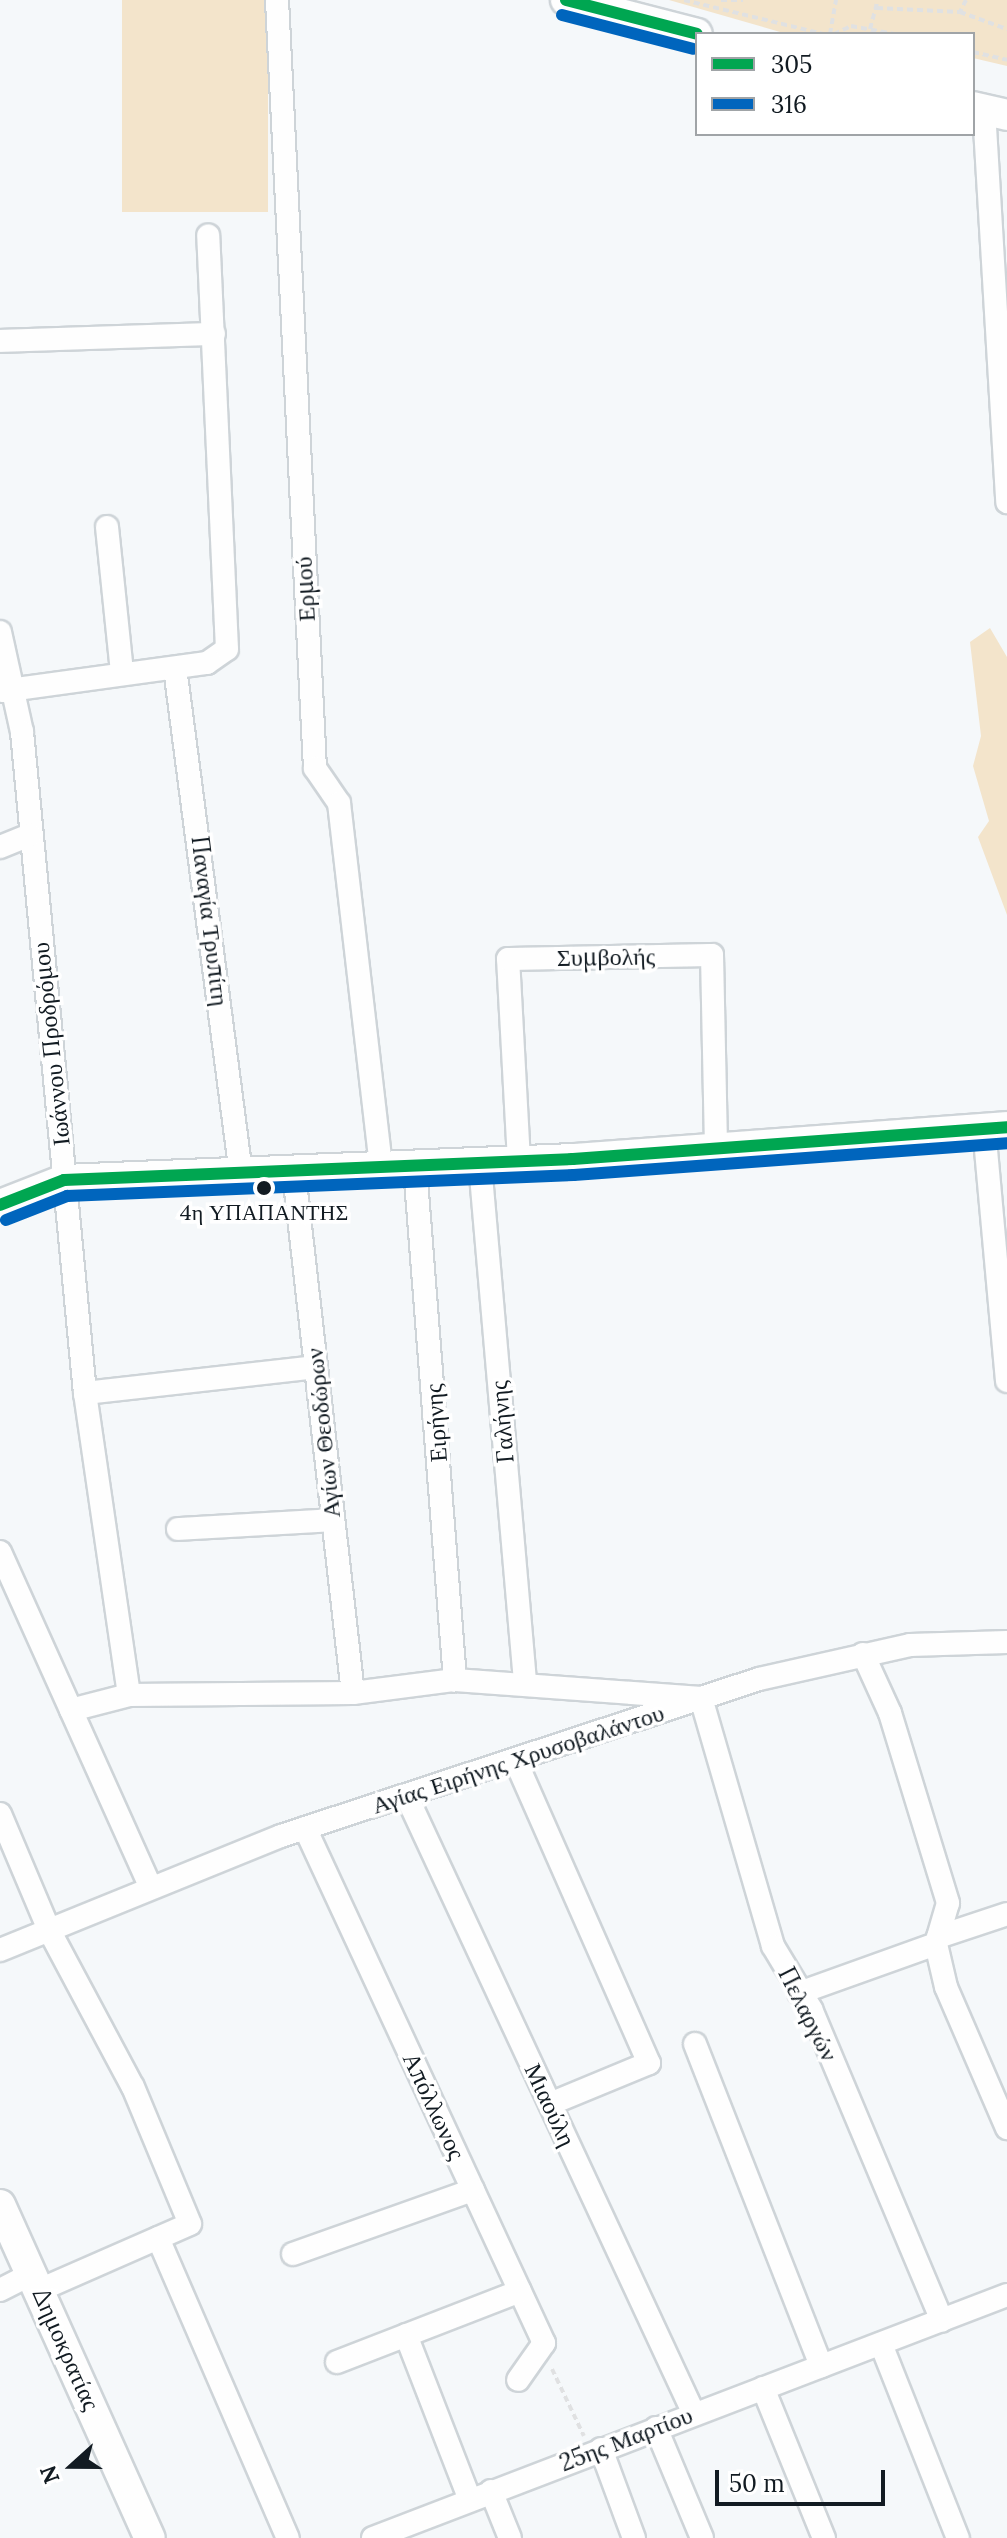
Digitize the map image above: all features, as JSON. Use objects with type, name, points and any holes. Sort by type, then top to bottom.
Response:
[{"type":"street","name":"Ερμού","points":[[277,0],[315,768],[339,803],[381,1168]]},
{"type":"street","points":[[566,0],[695,33]]},
{"type":"street","points":[[988,111],[1007,502]]},
{"type":"street","points":[[7,690],[175,668],[219,658],[230,637],[226,616],[208,235]]},
{"type":"street","points":[[0,341],[214,334]]},
{"type":"street","points":[[107,527],[122,673]]},
{"type":"street","name":"Ιωάννου Προδρόμου","points":[[0,632],[30,835],[85,1393],[129,1695]]},
{"type":"street","name":"Παναγία Τρυπίτη","points":[[175,668],[241,1174]]},
{"type":"street","points":[[0,847],[30,835]]},
{"type":"street","name":"Συμβολής","points":[[519,1161],[508,959],[712,955],[716,1148]]},
{"type":"street","points":[[0,1205],[64,1180],[480,1164],[996,1127],[1007,1381]]},
{"type":"street","name":"Γαλήνης","points":[[480,1164],[525,1681]]},
{"type":"street","name":"Ειρήνης","points":[[415,1167],[455,1680]]},
{"type":"street","name":"Αγίων Θεοδώρων","points":[[294,1173],[353,1693]]},
{"type":"street","points":[[85,1393],[315,1367]]},
{"type":"street","points":[[178,1529],[333,1520]]},
{"type":"street","points":[[0,1552],[149,1884]]},
{"type":"street","name":"Αγίας Ειρήνης Χρυσοβαλάντου","points":[[0,1950],[149,1884],[305,1828],[517,1764],[701,1698],[863,1654],[1007,1642]]},
{"type":"street","points":[[863,1654],[890,1713],[948,1903],[937,1941],[946,1987],[1007,2128]]},
{"type":"street","points":[[71,1710],[129,1695],[353,1693],[455,1680],[525,1681],[701,1698]]},
{"type":"street","name":"Πελαργών","points":[[701,1698],[773,1946],[799,1993],[942,2321]]},
{"type":"street","points":[[517,1764],[649,2063],[550,2104]]},
{"type":"street","name":"Μιαούλη","points":[[407,1797],[694,2414]]},
{"type":"street","points":[[0,1814],[49,1930],[133,2087],[190,2224],[36,2282],[0,2290]]},
{"type":"street","name":"Απόλλωνος","points":[[305,1828],[544,2343],[539,2351]]},
{"type":"street","points":[[799,1993],[1007,1914]]},
{"type":"street","points":[[695,2044],[821,2366]]},
{"type":"street","points":[[293,2254],[473,2190]]},
{"type":"street","name":"Δημοκρατίας","points":[[0,2205],[150,2538]]},
{"type":"street","points":[[158,2238],[288,2538]]},
{"type":"street","points":[[337,2362],[520,2291]]},
{"type":"street","name":"25ης Μαρτίου","points":[[380,2537],[596,2450],[1007,2295]]},
{"type":"street","points":[[406,2335],[480,2496],[510,2538]]},
{"type":"street","points":[[881,2344],[958,2538]]},
{"type":"street","points":[[518,2380],[539,2351]]},
{"type":"street","points":[[763,2388],[824,2538]]},
{"type":"street","points":[[656,2428],[702,2538]]},
{"type":"street","points":[[596,2450],[634,2538]]},
{"type":"path","points":[[684,0],[815,32]]},
{"type":"path","points":[[721,0],[743,0]]},
{"type":"path","points":[[832,32],[836,0]]},
{"type":"path","points":[[870,29],[878,0]]},
{"type":"path","points":[[960,12],[966,0]]},
{"type":"path","points":[[877,8],[960,12],[1007,29]]},
{"type":"path","points":[[847,32],[870,29],[884,32]]},
{"type":"path","points":[[975,52],[1007,60]]},
{"type":"path","points":[[539,2351],[560,2380],[596,2450]]},
{"type":"shaded area","points":[[122,0],[268,0],[268,212],[122,212]]},
{"type":"shaded area","points":[[669,0],[1007,0],[1007,66],[975,58],[975,32],[780,32]]},
{"type":"shaded area","points":[[990,628],[1007,657],[1007,915],[978,837],[989,821],[973,766],[981,736],[970,642]]},
{"type":"transit line","name":"305","points":[[566,0],[695,33]]},
{"type":"transit line","name":"316","points":[[562,15],[693,49]]},
{"type":"transit line","name":"305","points":[[0,1205],[64,1180],[573,1159],[1007,1127]]},
{"type":"transit line","name":"316","points":[[6,1220],[67,1196],[574,1175],[1007,1143]]},
{"type":"place","name":"4η ΥΠΑΠΑΝΤΗΣ","points":[[264,1188]]}]
